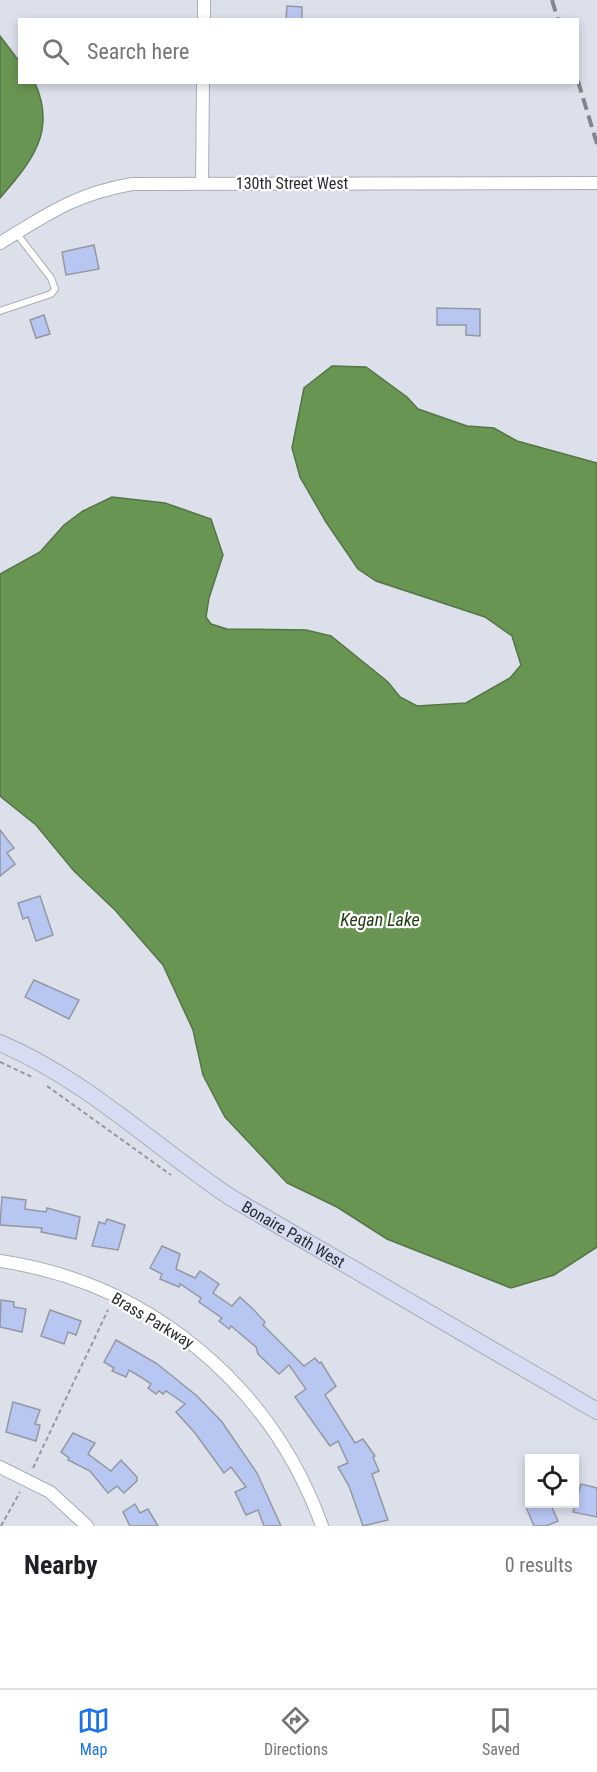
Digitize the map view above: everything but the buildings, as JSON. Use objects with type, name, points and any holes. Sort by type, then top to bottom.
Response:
[{"type":"street","points":[[204,0],[204,18]]},
{"type":"street","points":[[202,183],[203,84]]},
{"type":"street","name":"130th Street West","points":[[0,243],[74,199],[98,190],[132,184],[597,183]]},
{"type":"street","name":"Bonaire Path West","points":[[0,1042],[61,1072],[182,1164],[230,1197],[597,1411]]},
{"type":"street","name":"Brass Parkway","points":[[0,1261],[55,1273],[105,1290],[158,1319],[204,1352],[242,1389],[273,1428],[299,1470],[322,1526]]},
{"type":"street","points":[[0,1467],[28,1479],[64,1503],[87,1526]]},
{"type":"lane","points":[[0,311],[51,294],[55,289],[51,278],[16,233]]},
{"type":"path","points":[[1,1526],[28,1479],[108,1310]]},
{"type":"water","points":[[0,36],[18,60],[18,84],[35,84],[43,117],[42,131],[30,159],[0,198]]},
{"type":"water","name":"Kegan Lake","points":[[332,366],[366,367],[407,397],[418,409],[467,426],[494,428],[517,441],[597,463],[597,1247],[554,1275],[511,1288],[387,1239],[337,1207],[287,1183],[225,1117],[203,1075],[193,1030],[163,965],[115,910],[74,871],[36,825],[0,796],[0,574],[40,552],[64,525],[83,511],[112,497],[165,503],[211,519],[223,555],[209,598],[206,617],[211,624],[227,629],[306,630],[331,636],[388,682],[400,697],[417,706],[466,703],[510,678],[521,665],[512,636],[485,617],[376,581],[358,569],[326,522],[300,477],[292,448],[304,388]]},
{"type":"railway","points":[[552,0],[557,18]]},
{"type":"railway","points":[[579,84],[597,144]]}]
